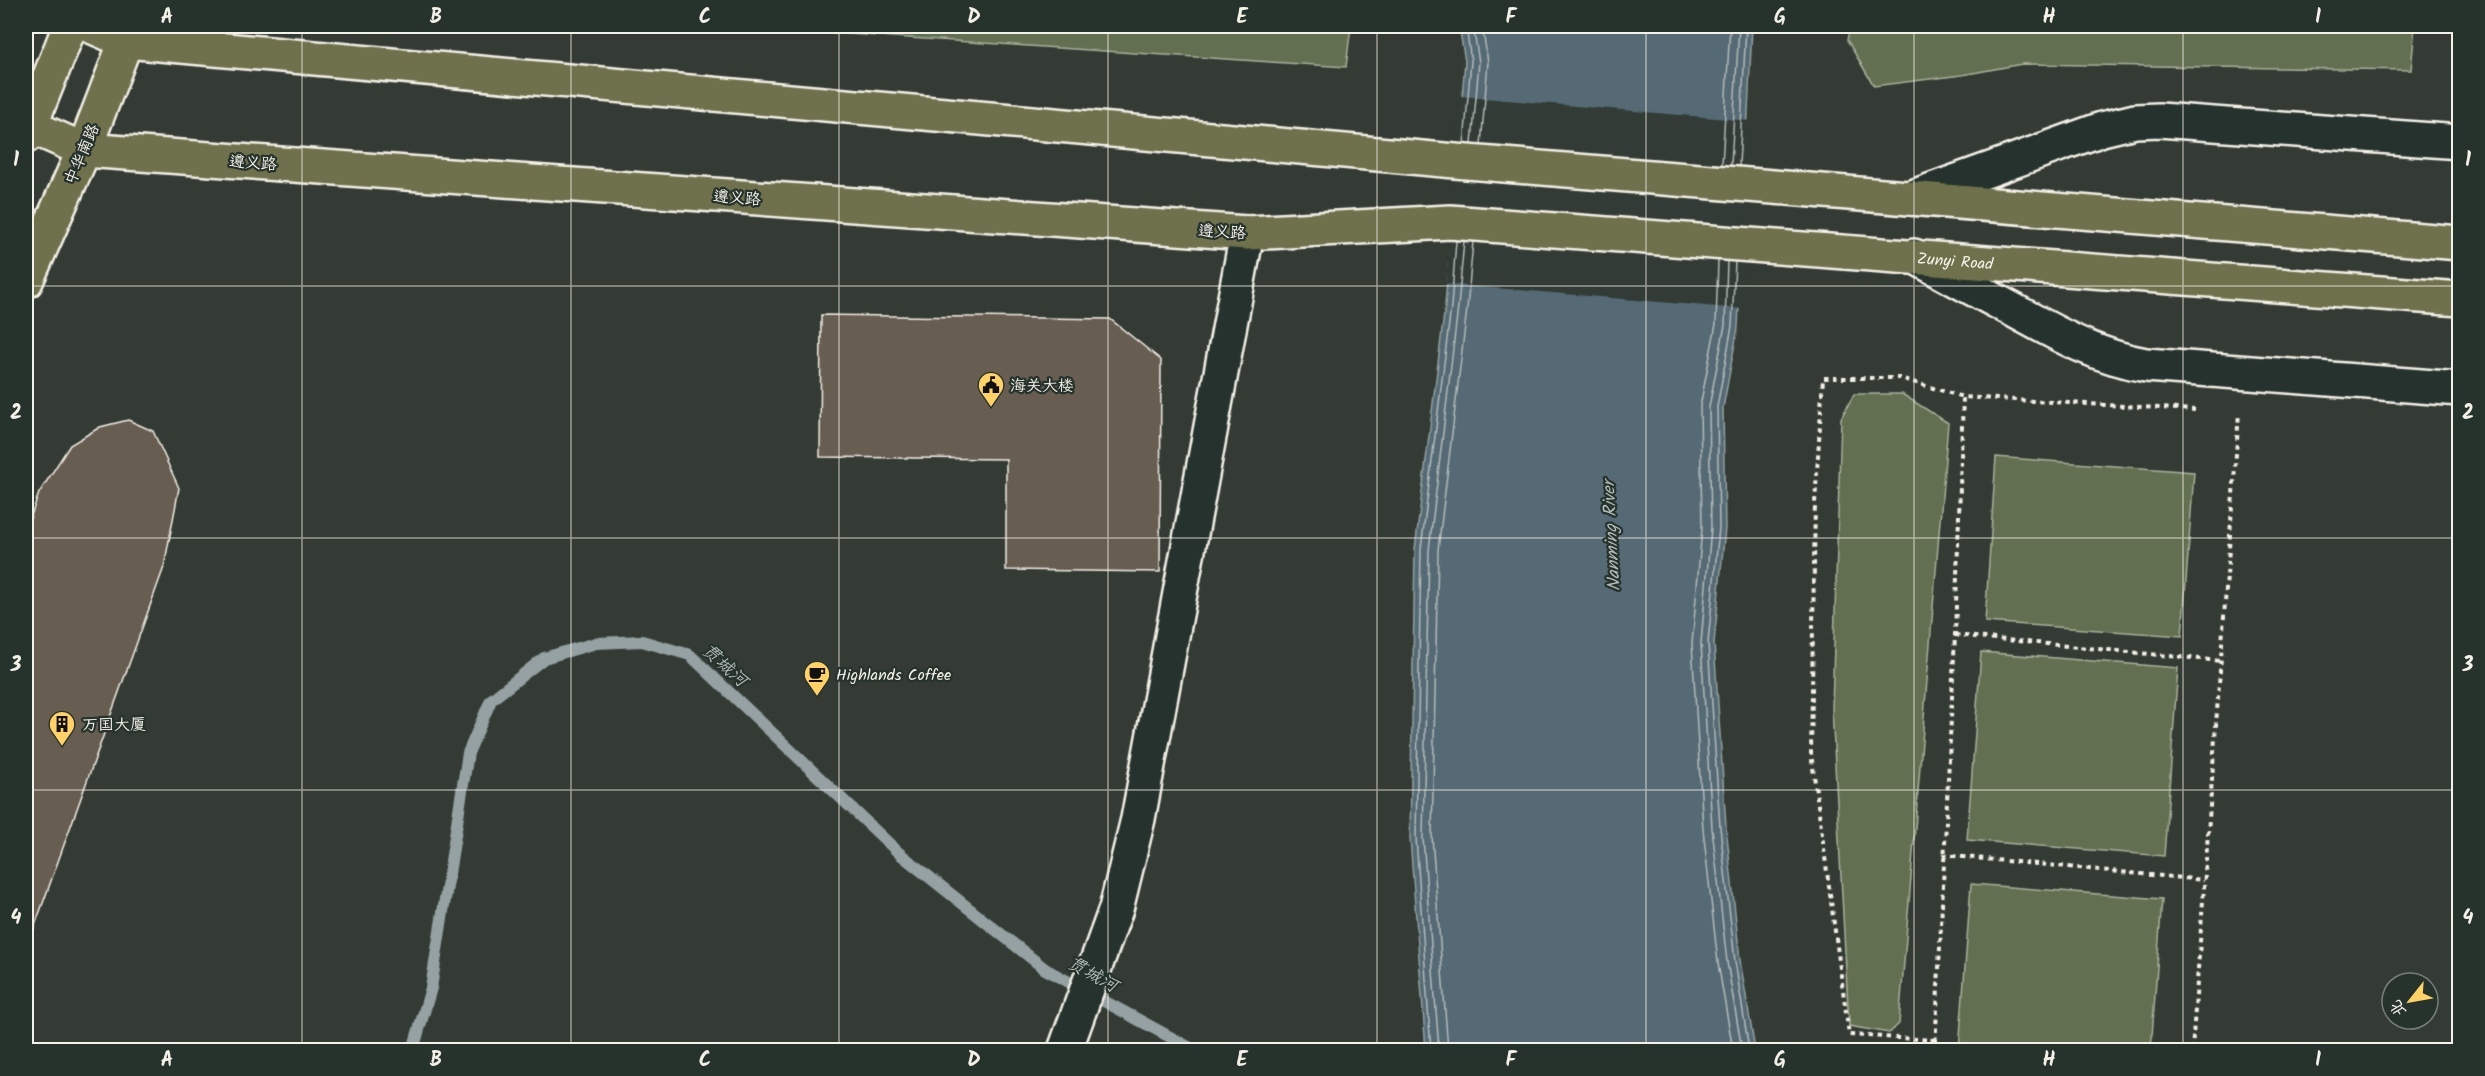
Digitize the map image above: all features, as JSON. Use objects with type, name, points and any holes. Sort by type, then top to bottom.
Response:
[{"type":"main road","points":[[28,131],[70,26]]},
{"type":"main road","points":[[91,26],[127,33],[1455,161],[2460,243]]},
{"type":"main road","name":"中华南路","points":[[26,281],[84,150],[127,33]]},
{"type":"main road","name":"遵义路","points":[[28,131],[84,150],[1246,233],[1450,222]]},
{"type":"main road","name":"Zunyi Road","points":[[1450,222],[2460,299]]},
{"type":"street","points":[[1910,198],[2102,129],[2135,121],[2159,120],[2460,142]]},
{"type":"street","points":[[1065,1050],[1116,909],[1138,819],[1246,233]]},
{"type":"street","points":[[1914,256],[2057,334],[2095,353],[2118,361],[2460,389]]},
{"type":"path","points":[[1935,1040],[1849,1035],[1811,753],[1815,503],[1823,378],[1900,378],[1963,397],[2198,410]]},
{"type":"path","points":[[1935,1050],[1955,635],[1963,397]]},
{"type":"path","points":[[2230,412],[2250,413]]},
{"type":"path","points":[[2192,1050],[2239,412]]},
{"type":"path","points":[[1955,635],[2221,661]]},
{"type":"path","points":[[1943,855],[2204,880]]},
{"type":"green space","points":[[728,26],[1351,26],[1346,67]]},
{"type":"green space","points":[[1850,26],[2415,26],[2411,70],[2022,64],[1962,75],[1874,86],[1847,40]]},
{"type":"green space","points":[[1854,394],[1902,394],[1948,423],[1899,1024],[1889,1033],[1849,1026],[1832,709],[1841,418]]},
{"type":"green space","points":[[1996,457],[2194,472],[2182,636],[1985,622]]},
{"type":"green space","points":[[1981,652],[2178,668],[2164,856],[1967,840]]},
{"type":"green space","points":[[1971,884],[2162,899],[2151,1050],[1959,1050]]},
{"type":"water","name":"Nanming River","points":[[1459,26],[1752,26],[1738,327],[1723,408],[1725,528],[1714,643],[1726,826],[1740,960],[1755,1050],[1426,1050],[1410,838],[1415,549],[1445,306],[1465,61]]},
{"type":"pier","points":[[1460,96],[1750,121],[1742,309],[1446,284]]},
{"type":"building","name":"海关大楼","points":[[821,315],[1110,319],[1161,360],[1160,572],[1006,570],[1006,459],[820,457]]},
{"type":"building","name":"万国大厦","points":[[128,420],[153,431],[179,488],[164,567],[33,931],[26,928],[26,530],[39,493],[70,445],[100,427]]},
{"type":"waterway","name":"贯城河","points":[[413,1050],[431,988],[468,753],[491,700],[544,658],[596,643],[642,641],[690,655],[899,853],[1045,969],[1194,1050]]},
{"type":"place","name":"海关大楼","points":[[991,408]]},
{"type":"place","name":"Highlands Coffee","points":[[817,697]]},
{"type":"place","name":"万国大厦","points":[[62,747]]}]
